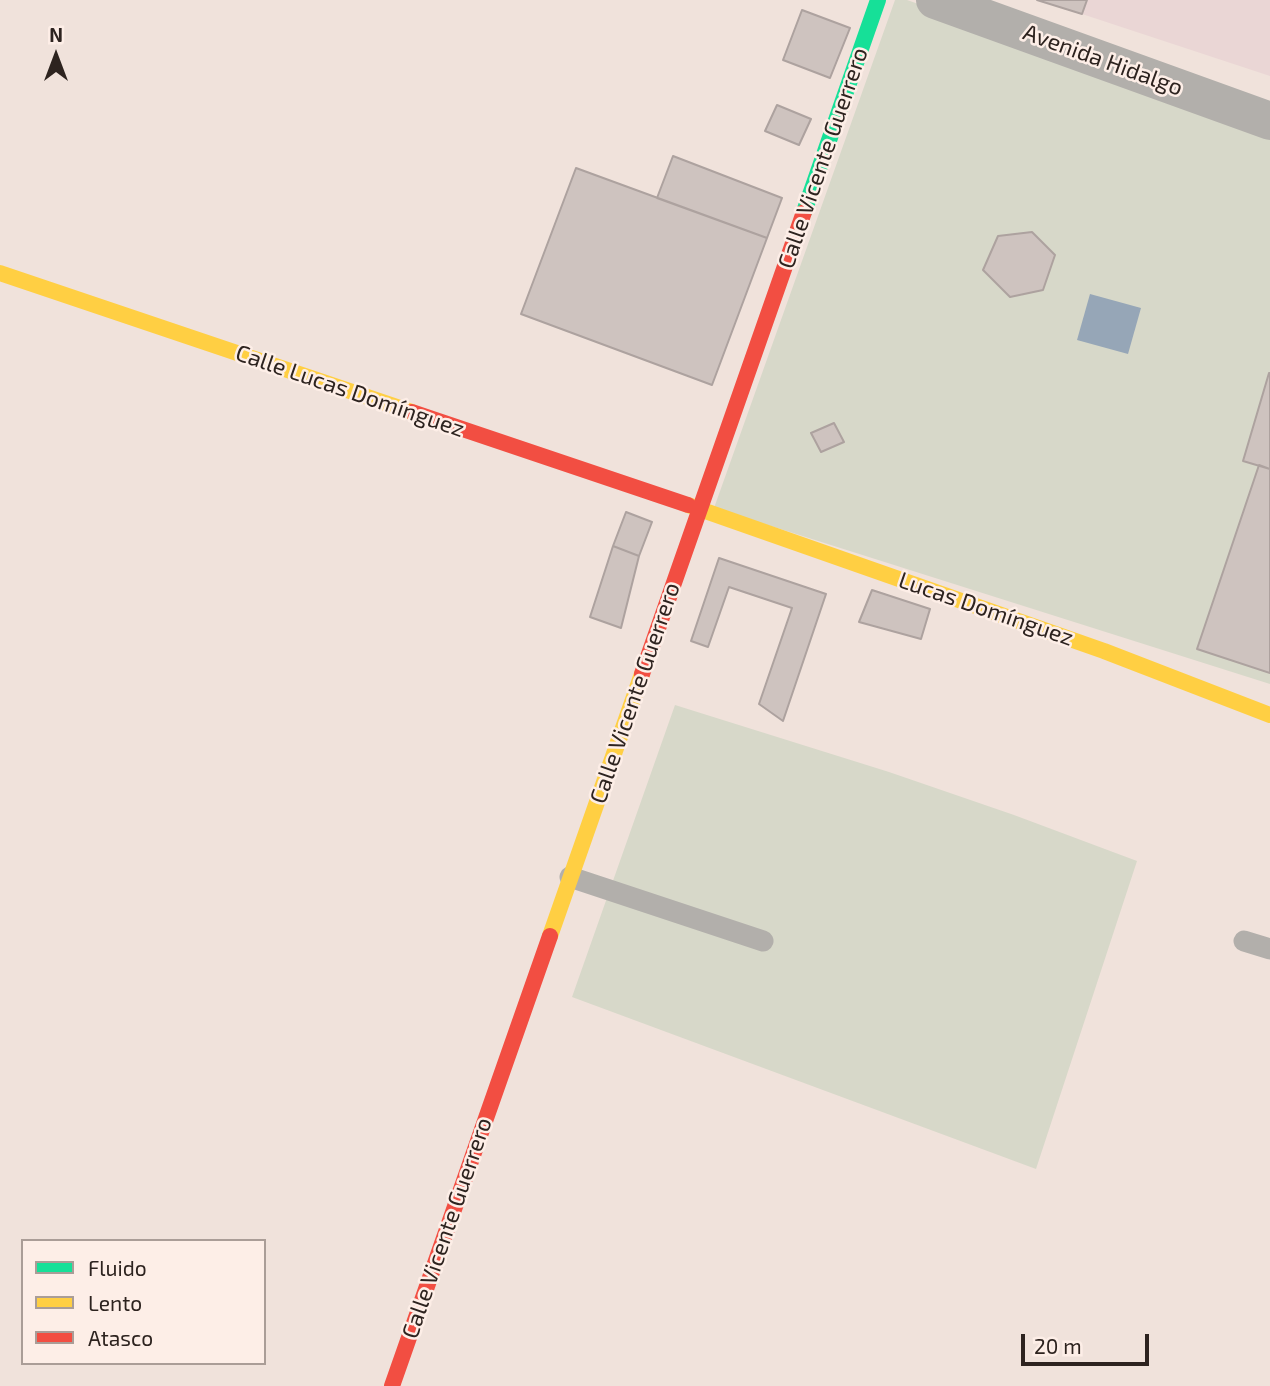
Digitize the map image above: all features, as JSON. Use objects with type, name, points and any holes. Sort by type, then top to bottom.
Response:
[{"type":"street","name":"Calle Vicente Guerrero","points":[[392,1386],[878,0]]},
{"type":"street","name":"Avenida Hidalgo","points":[[935,0],[1270,121]]},
{"type":"street","name":"Calle Lucas Domínguez","points":[[0,273],[700,509]]},
{"type":"street","name":"Lucas Domínguez","points":[[700,509],[1104,650],[1270,715]]},
{"type":"lane","points":[[570,877],[763,942]]},
{"type":"lane","points":[[1244,941],[1270,949]]},
{"type":"shaded area","points":[[895,0],[907,0],[1270,126],[1270,684],[714,508]]},
{"type":"shaded area","points":[[1087,0],[1270,0],[1270,76],[1082,14]]},
{"type":"shaded area","points":[[675,705],[889,772],[1137,861],[1036,1169],[572,997]]},
{"type":"water","points":[[1090,294],[1141,308],[1128,354],[1077,340]]},
{"type":"building","points":[[1037,0],[1087,0],[1082,14]]},
{"type":"building","points":[[802,10],[850,28],[830,78],[783,60]]},
{"type":"building","points":[[777,105],[811,119],[799,145],[765,131]]},
{"type":"building","points":[[673,156],[782,198],[767,238],[657,198]]},
{"type":"building","points":[[576,168],[767,238],[712,385],[521,314]]},
{"type":"building","points":[[1032,232],[1055,255],[1043,290],[1010,297],[983,270],[998,236]]},
{"type":"building","points":[[1270,373],[1270,469],[1243,461]]},
{"type":"building","points":[[834,423],[844,442],[821,452],[811,433]]},
{"type":"building","points":[[1259,465],[1270,469],[1270,673],[1197,649]]},
{"type":"building","points":[[626,512],[652,522],[639,556],[613,546]]},
{"type":"building","points":[[613,546],[639,556],[621,628],[590,617]]},
{"type":"building","points":[[719,558],[826,594],[783,721],[759,704],[792,608],[729,587],[708,647],[691,641]]},
{"type":"building","points":[[872,590],[930,609],[921,639],[859,622]]},
{"type":"traffic: fast","points":[[804,212],[878,0]]},
{"type":"traffic: slow","points":[[0,273],[412,412]]},
{"type":"traffic: slow","points":[[688,505],[1104,651],[1270,715]]},
{"type":"traffic: slow","points":[[550,936],[642,674]]},
{"type":"traffic: jam","points":[[642,674],[804,212]]},
{"type":"traffic: jam","points":[[412,412],[688,505]]},
{"type":"traffic: jam","points":[[392,1386],[550,936]]}]
